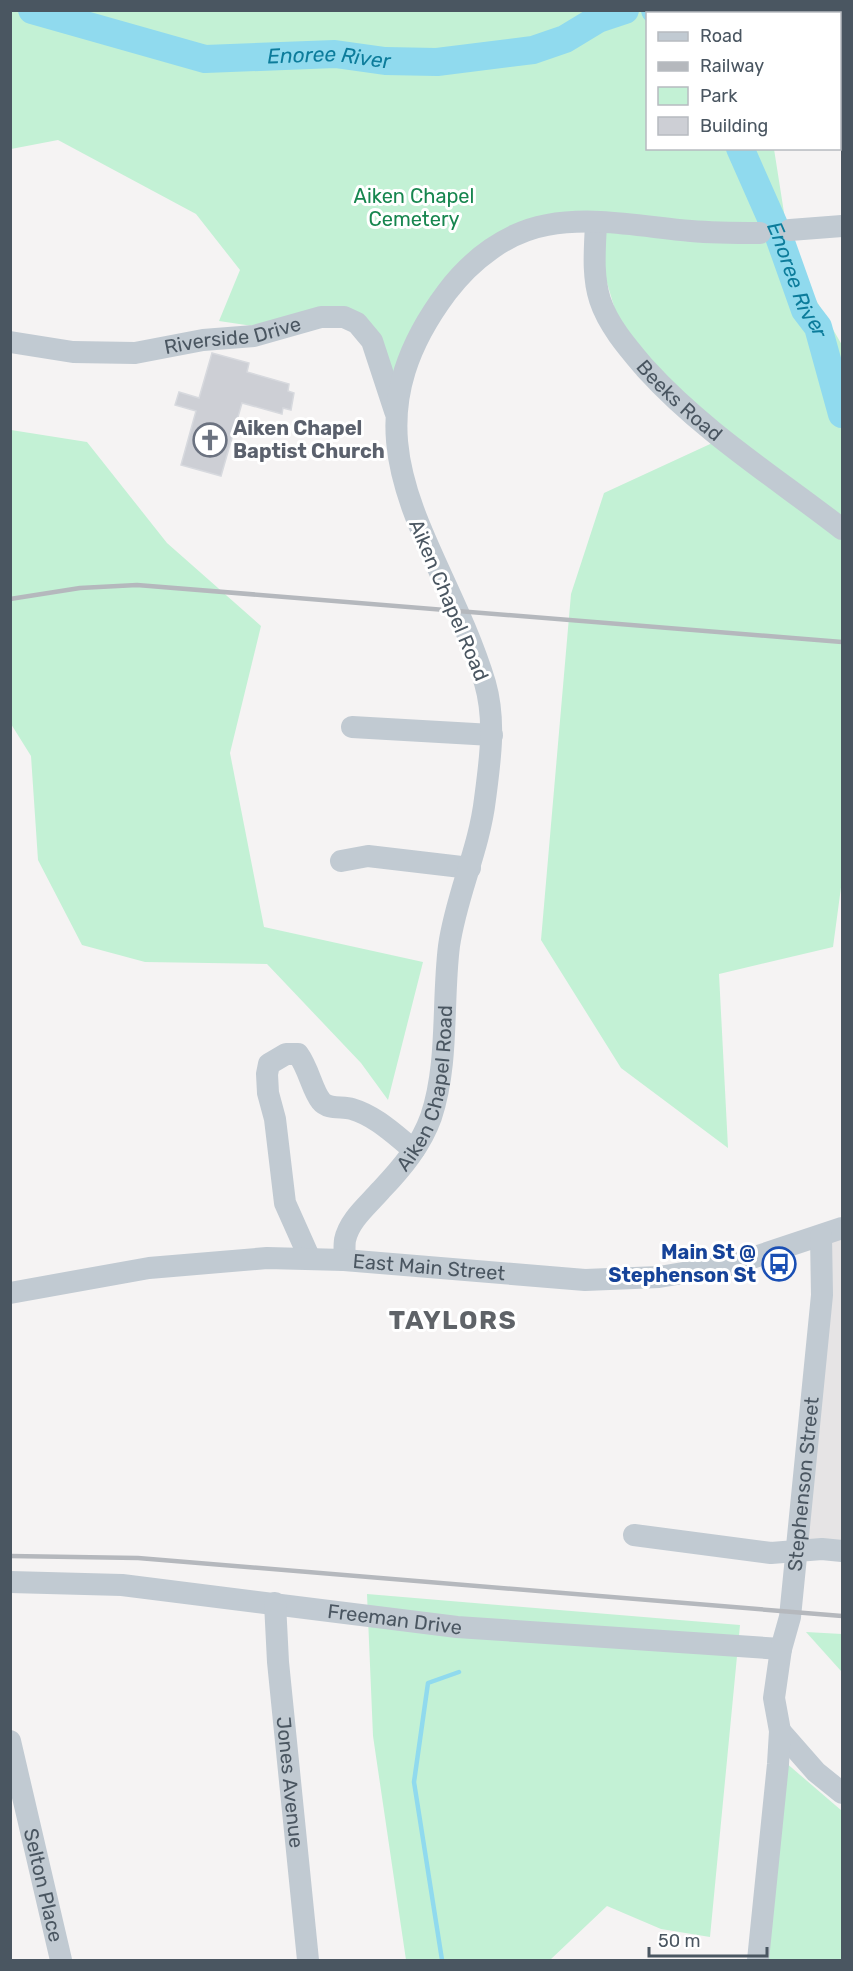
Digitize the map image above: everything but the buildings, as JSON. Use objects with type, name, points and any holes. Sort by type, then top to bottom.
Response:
[{"type":"street","name":"Aiken Chapel Road","points":[[344,1260],[345,1239],[353,1223],[414,1150],[423,1135],[436,1096],[449,945],[480,835],[492,735],[485,684],[407,495],[395,411],[406,366],[421,330],[454,283],[470,266],[502,242],[525,230],[558,223],[596,223],[697,232],[760,233]]},
{"type":"street","name":"Beeks Road","points":[[596,223],[595,270],[600,298],[606,316],[635,356],[689,413],[716,436],[843,529]]},
{"type":"street","points":[[790,230],[843,226]]},
{"type":"street","name":"Riverside Drive","points":[[10,342],[74,352],[135,353],[203,340],[254,336],[321,317],[344,317],[357,323],[372,341],[395,411]]},
{"type":"street","points":[[352,727],[492,735]]},
{"type":"street","points":[[340,861],[368,856],[470,868]]},
{"type":"street","points":[[310,1259],[285,1203],[267,1074],[269,1064],[286,1054],[298,1054],[307,1066],[321,1101],[332,1107],[351,1109],[379,1122],[414,1150]]},
{"type":"street","name":"East Main Street","points":[[13,1286],[194,1262],[267,1258],[344,1260],[585,1280],[659,1277],[731,1265],[843,1228]]},
{"type":"street","name":"Stephenson Street","points":[[758,1960],[780,1731],[774,1698],[781,1649],[789,1617],[797,1551],[822,1295],[821,1236]]},
{"type":"street","points":[[634,1535],[771,1553],[822,1549],[843,1551]]},
{"type":"street","name":"Freeman Drive","points":[[10,1582],[122,1585],[457,1626],[781,1649]]},
{"type":"street","name":"Jones Avenue","points":[[275,1603],[278,1662],[308,1960]]},
{"type":"street","points":[[780,1731],[816,1772],[843,1793]]},
{"type":"street","name":"Selton Place","points":[[10,1741],[60,1960]]},
{"type":"shaded area","points":[[842,1228],[842,1551],[797,1551],[821,1236]]},
{"type":"green space","name":"Aiken Chapel Cemetery","points":[[10,11],[767,11],[646,12],[646,150],[774,150],[791,257],[842,345],[842,880],[833,947],[719,974],[728,1148],[621,1068],[541,940],[571,594],[604,493],[721,439],[621,330],[586,212],[500,233],[393,385],[360,315],[267,328],[219,321],[240,270],[196,214],[58,140],[11,149]]},
{"type":"green space","points":[[11,430],[87,442],[167,543],[261,626],[230,753],[264,927],[423,962],[388,1100],[361,1063],[267,964],[145,962],[82,945],[38,860],[31,756],[11,724]]},
{"type":"green space","points":[[367,1594],[740,1625],[710,1937],[661,1929],[607,1906],[550,1960],[406,1960],[373,1736]]},
{"type":"green space","points":[[806,1632],[842,1634],[842,1672],[841,1671]]},
{"type":"green space","points":[[785,1762],[842,1811],[842,1960],[766,1960]]},
{"type":"waterway","name":"Enoree River","points":[[32,10],[205,59],[335,54],[385,61],[437,62],[533,50],[565,39],[598,19],[625,10]]},
{"type":"waterway","name":"Enoree River","points":[[741,150],[778,234],[805,310],[818,327],[842,414]]},
{"type":"waterway","points":[[442,1960],[414,1782],[428,1683],[459,1672]]},
{"type":"railway","points":[[10,599],[80,588],[137,585],[842,642]]},
{"type":"railway","points":[[10,1556],[138,1558],[842,1616]]},
{"type":"place","name":"Aiken Chapel Baptist Church","points":[[210,440]]},
{"type":"place","name":"Main St @ Stephenson St","points":[[779,1264]]},
{"type":"district","name":"TAYLORS","points":[[453,1320]]}]
